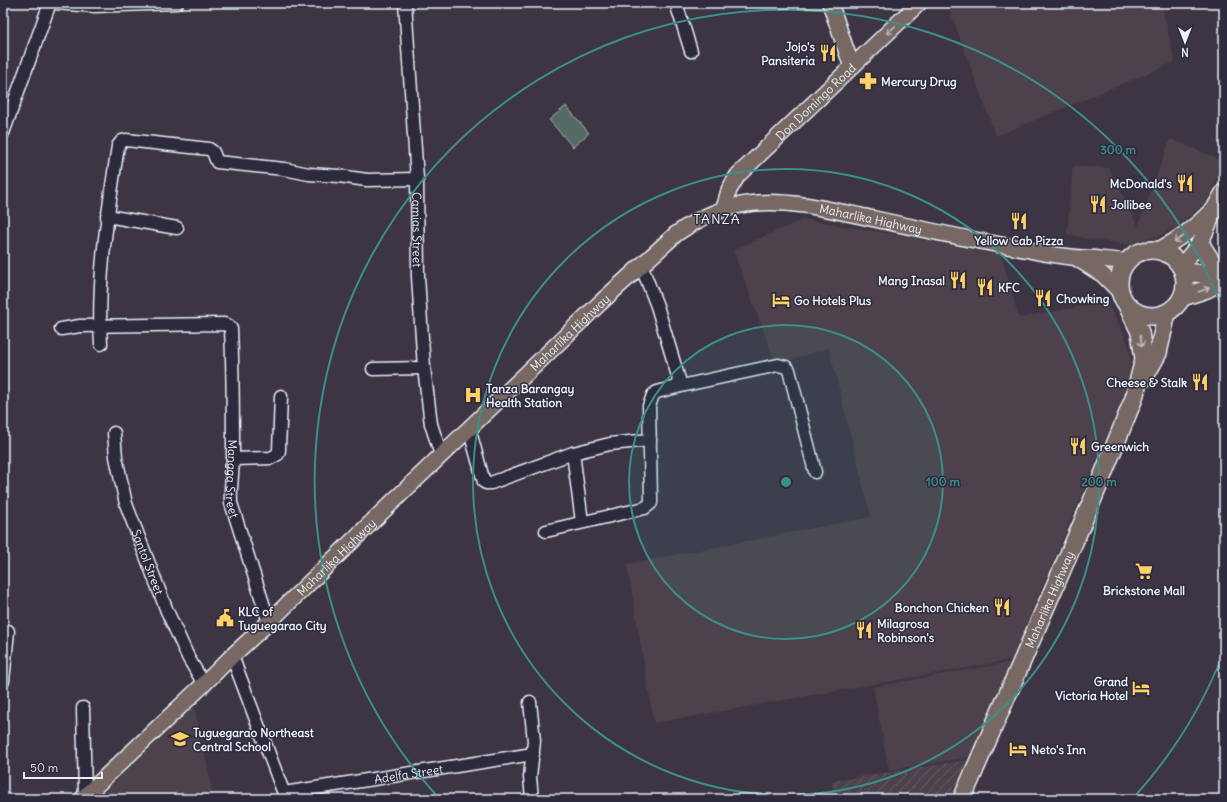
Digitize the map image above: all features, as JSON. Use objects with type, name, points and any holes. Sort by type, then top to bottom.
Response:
[{"type":"highway","points":[[1200,243],[1215,267],[1224,272]]},
{"type":"highway","points":[[1157,251],[1171,256],[1182,269],[1185,289],[1176,306],[1167,313],[1146,316],[1133,310],[1124,299],[1119,283],[1121,273],[1129,260],[1137,254],[1143,252],[1157,251]]},
{"type":"highway","points":[[1182,269],[1224,276]]},
{"type":"highway","points":[[1182,297],[1207,289],[1224,280]]},
{"type":"highway","name":"Maharlika Highway","points":[[1124,299],[1140,332],[1144,359],[1134,398]]},
{"type":"highway","name":"Maharlika Highway","points":[[962,799],[1134,398],[1158,353],[1167,313]]},
{"type":"main road","points":[[830,3],[852,67]]},
{"type":"main road","name":"Don Domingo Road","points":[[724,209],[729,190],[738,175],[919,3]]},
{"type":"main road","points":[[1182,269],[1200,243],[1216,205],[1224,191]]},
{"type":"main road","name":"Maharlika Highway","points":[[83,798],[269,622],[469,428],[641,265],[676,234],[688,226],[724,209],[756,203],[787,203],[840,212],[993,244],[1075,258],[1098,258],[1125,262],[1129,260]]},
{"type":"main road","points":[[1157,251],[1177,241],[1193,229],[1216,205]]},
{"type":"main road","name":"Maharlika Highway","points":[[1075,258],[1104,275],[1124,299]]},
{"type":"street","points":[[3,133],[50,3]]},
{"type":"street","points":[[55,3],[94,6],[177,3]]},
{"type":"street","name":"Camias Street","points":[[406,3],[417,179],[418,277],[424,368],[431,424],[441,455]]},
{"type":"street","points":[[676,3],[691,51]]},
{"type":"street","points":[[101,344],[100,326],[102,264],[107,216],[118,146],[122,141],[126,140],[209,149],[213,152],[217,162],[284,169],[309,174],[367,180],[417,179]]},
{"type":"street","points":[[107,216],[177,228]]},
{"type":"street","points":[[641,265],[657,306],[681,386]]},
{"type":"street","name":"Mangga Street","points":[[100,326],[224,324],[229,326],[231,329],[233,459],[230,491],[232,503],[269,622]]},
{"type":"street","points":[[61,329],[80,326],[100,326]]},
{"type":"street","points":[[546,531],[645,508],[648,506],[651,499],[649,406],[653,395],[656,392],[681,386],[778,365],[786,367],[789,370],[815,472]]},
{"type":"street","points":[[373,369],[424,368]]},
{"type":"street","points":[[233,459],[271,458],[278,454],[280,450],[281,396]]},
{"type":"street","points":[[469,428],[484,482],[486,483],[573,453],[610,444],[650,440]]},
{"type":"street","name":"Santol Street","points":[[114,433],[116,457],[126,504],[167,611],[189,659],[204,684]]},
{"type":"street","points":[[573,453],[582,522]]},
{"type":"street","points":[[3,681],[8,631]]},
{"type":"street","points":[[232,656],[285,796]]},
{"type":"street","points":[[530,702],[534,741],[530,777],[532,799]]},
{"type":"street","points":[[83,708],[83,798]]},
{"type":"street","name":"Adelfa Street","points":[[285,796],[533,754]]},
{"type":"shaded area","points":[[947,3],[1161,3],[1175,62],[996,136]]},
{"type":"shaded area","points":[[1170,139],[1224,161],[1207,202],[1176,227],[1161,235],[1131,245],[1093,240],[1067,234],[1073,166],[1109,168],[1138,226]]},
{"type":"shaded area","points":[[804,219],[904,236],[1001,255],[1019,318],[1106,302],[1124,333],[1131,354],[1130,373],[1121,402],[1011,660],[654,723],[627,564],[871,517],[829,348],[776,364],[733,250]]},
{"type":"shaded area","points":[[1011,662],[970,757],[889,770],[873,687]]},
{"type":"shaded area","name":"Tuguegarao Northeast Central School","points":[[194,706],[209,773],[213,799],[97,799]]},
{"type":"shaded area","points":[[968,760],[951,799],[834,799],[832,781]]},
{"type":"green space","points":[[566,106],[589,133],[573,147],[549,120]]},
{"type":"place","name":"Jojo's Pansiteria","points":[[828,53]]},
{"type":"place","name":"Mercury Drug","points":[[868,81]]},
{"type":"place","name":"McDonald's","points":[[1185,183]]},
{"type":"place","name":"Jollibee","points":[[1098,204]]},
{"type":"place","name":"Yellow Cab Pizza","points":[[1019,221]]},
{"type":"place","name":"Mang Inasal","points":[[958,280]]},
{"type":"place","name":"KFC","points":[[985,287]]},
{"type":"place","name":"Chowking","points":[[1043,298]]},
{"type":"place","name":"Go Hotels Plus","points":[[781,300]]},
{"type":"place","name":"Cheese & Stalk","points":[[1200,382]]},
{"type":"place","name":"Tanza Barangay Health Station","points":[[473,395]]},
{"type":"place","name":"Greenwich","points":[[1078,446]]},
{"type":"place","name":"Brickstone Mall","points":[[1144,571]]},
{"type":"place","name":"Bonchon Chicken","points":[[1002,607]]},
{"type":"place","name":"KLC of Tuguegarao City","points":[[225,618]]},
{"type":"place","name":"Milagrosa Robinson's","points":[[864,630]]},
{"type":"place","name":"Grand Victoria Hotel","points":[[1141,688]]},
{"type":"place","name":"Tuguegarao Northeast Central School","points":[[180,739]]},
{"type":"place","name":"Neto's Inn","points":[[1018,749]]},
{"type":"district","name":"TANZA","points":[[717,219]]}]
